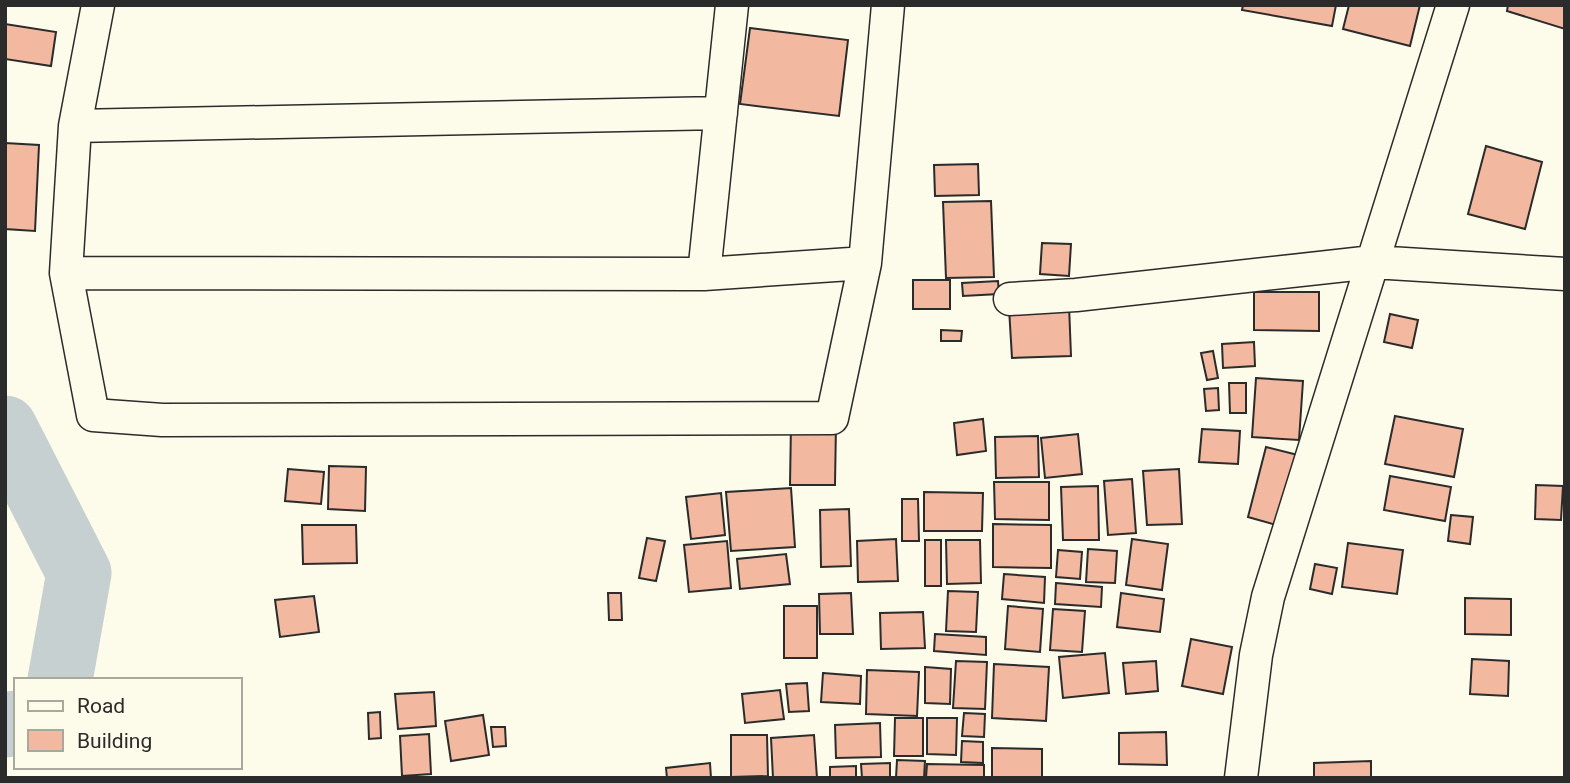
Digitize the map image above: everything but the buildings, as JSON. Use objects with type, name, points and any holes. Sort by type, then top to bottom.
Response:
[{"type":"street","points":[[98,5],[75,126],[66,273],[93,415],[162,420],[832,418],[865,263],[888,5]]},
{"type":"street","points":[[704,274],[732,5]]},
{"type":"street","points":[[1241,778],[1254,667],[1268,597],[1453,5]]},
{"type":"street","points":[[75,126],[720,113]]},
{"type":"street","points":[[1010,299],[1076,295],[1373,262],[1565,274]]},
{"type":"street","points":[[66,273],[704,274],[865,263]]},
{"type":"waterway","points":[[5,428],[79,573],[60,678]]},
{"type":"waterway","points":[[5,725],[14,723]]}]
